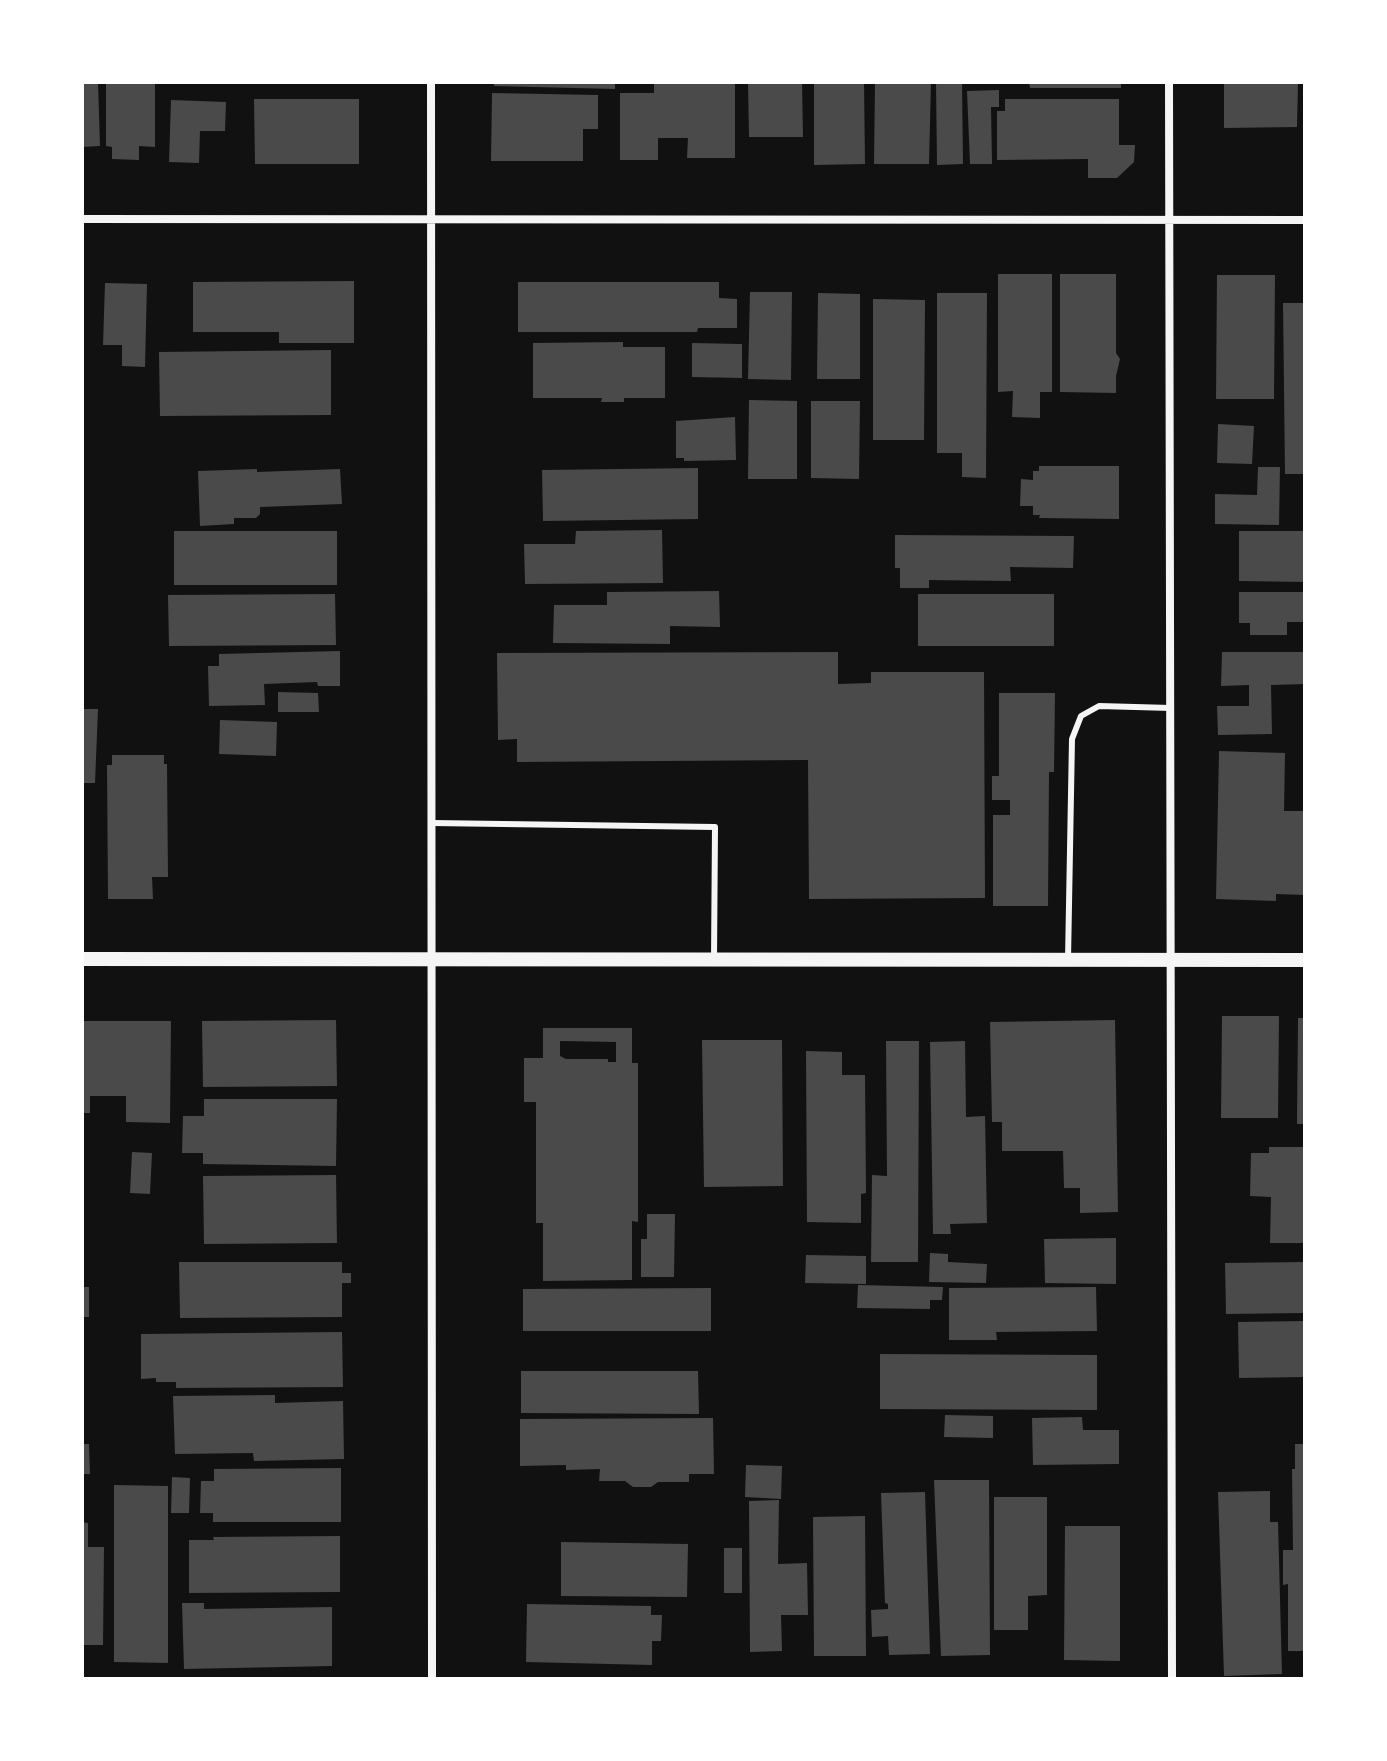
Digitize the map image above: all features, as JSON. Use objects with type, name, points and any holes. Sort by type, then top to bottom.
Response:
[{"type":"street","points":[[431,82],[432,1679]]},
{"type":"street","points":[[1169,82],[1172,1679]]},
{"type":"street","points":[[82,219],[1305,220]]},
{"type":"street","points":[[82,959],[1305,960]]},
{"type":"lane","points":[[1068,960],[1072,739],[1076,727],[1081,716],[1099,706],[1171,708]]},
{"type":"lane","points":[[432,823],[715,827],[714,960]]},
{"type":"building","points":[[82,82],[98,82],[100,146],[82,147]]},
{"type":"building","points":[[106,82],[155,82],[155,147],[139,146],[139,160],[112,159],[112,147],[106,146]]},
{"type":"building","points":[[494,82],[615,82],[615,89],[494,86]]},
{"type":"building","points":[[654,82],[735,82],[735,158],[687,158],[688,138],[658,138],[658,160],[620,160],[620,93],[654,93]]},
{"type":"building","points":[[748,82],[802,82],[803,137],[749,137]]},
{"type":"building","points":[[814,82],[864,82],[865,164],[814,165]]},
{"type":"building","points":[[875,82],[931,82],[929,164],[874,164]]},
{"type":"building","points":[[936,82],[962,82],[963,164],[937,165]]},
{"type":"building","points":[[1029,82],[1121,82],[1121,88],[1030,88]]},
{"type":"building","points":[[1224,82],[1298,82],[1297,127],[1224,128]]},
{"type":"building","points":[[999,90],[999,107],[991,107],[992,164],[970,164],[967,91]]},
{"type":"building","points":[[492,93],[598,95],[598,129],[583,129],[583,161],[491,161]]},
{"type":"building","points":[[254,99],[359,99],[359,164],[255,164]]},
{"type":"building","points":[[1005,99],[1119,99],[1119,145],[1135,145],[1134,162],[1117,178],[1088,178],[1088,159],[997,160],[997,111],[1005,111]]},
{"type":"building","points":[[171,100],[226,102],[225,131],[200,131],[199,163],[169,162]]},
{"type":"building","points":[[998,274],[1052,274],[1052,392],[1040,392],[1040,418],[1012,417],[1013,391],[998,392]]},
{"type":"building","points":[[1060,274],[1116,274],[1116,353],[1120,359],[1116,393],[1060,392]]},
{"type":"building","points":[[1217,275],[1275,275],[1274,399],[1216,399]]},
{"type":"building","points":[[354,281],[354,343],[279,343],[279,332],[193,332],[193,282]]},
{"type":"building","points":[[518,282],[719,282],[719,298],[737,299],[737,328],[698,328],[697,332],[518,332]]},
{"type":"building","points":[[105,283],[147,284],[145,367],[122,366],[122,345],[103,345]]},
{"type":"building","points":[[750,292],[792,292],[791,380],[748,379]]},
{"type":"building","points":[[818,293],[860,294],[860,379],[817,379]]},
{"type":"building","points":[[937,293],[987,293],[986,478],[962,477],[962,453],[937,453]]},
{"type":"building","points":[[873,299],[925,300],[924,440],[873,440]]},
{"type":"building","points":[[1283,303],[1305,303],[1305,474],[1285,474]]},
{"type":"building","points":[[623,342],[623,347],[665,347],[665,398],[624,398],[624,402],[601,402],[602,398],[533,398],[533,343]]},
{"type":"building","points":[[692,343],[742,344],[742,378],[692,377]]},
{"type":"building","points":[[331,350],[331,415],[160,416],[159,352]]},
{"type":"building","points":[[749,400],[797,401],[797,479],[748,479]]},
{"type":"building","points":[[811,401],[860,401],[859,479],[811,478]]},
{"type":"building","points":[[735,417],[736,460],[684,461],[684,458],[676,458],[676,421]]},
{"type":"building","points":[[1218,424],[1254,426],[1252,464],[1217,463]]},
{"type":"building","points":[[1039,466],[1119,466],[1119,519],[1039,518],[1040,515],[1033,515],[1033,506],[1020,506],[1021,479],[1033,480],[1033,471],[1039,471]]},
{"type":"building","points":[[1258,467],[1280,467],[1279,525],[1215,524],[1215,494],[1257,495]]},
{"type":"building","points":[[698,468],[698,519],[543,521],[542,470]]},
{"type":"building","points":[[257,469],[257,472],[340,469],[342,504],[260,507],[256,518],[234,518],[234,524],[200,526],[198,471]]},
{"type":"building","points":[[662,530],[663,583],[525,584],[524,544],[575,544],[576,531]]},
{"type":"building","points":[[174,531],[337,531],[337,585],[174,585]]},
{"type":"building","points":[[1239,531],[1305,531],[1305,582],[1239,581]]},
{"type":"building","points":[[895,535],[1074,536],[1073,568],[1010,567],[1011,581],[929,580],[929,588],[900,588],[900,568],[895,568]]},
{"type":"building","points":[[719,591],[720,627],[670,626],[670,644],[553,643],[554,605],[607,605],[607,592]]},
{"type":"building","points":[[1239,592],[1305,592],[1305,622],[1287,622],[1287,635],[1250,635],[1250,623],[1239,623]]},
{"type":"building","points":[[335,594],[336,645],[169,646],[168,595]]},
{"type":"building","points":[[918,594],[1054,594],[1054,646],[918,646]]},
{"type":"building","points":[[340,651],[340,686],[318,686],[317,682],[264,684],[265,705],[209,706],[208,666],[219,666],[219,654]]},
{"type":"building","points":[[838,652],[838,684],[871,683],[871,672],[984,672],[985,898],[809,899],[808,760],[517,762],[517,739],[498,740],[497,653]]},
{"type":"building","points":[[1222,652],[1305,652],[1305,684],[1271,685],[1272,734],[1218,735],[1217,706],[1249,706],[1249,685],[1221,686]]},
{"type":"building","points":[[278,692],[318,693],[319,712],[278,712]]},
{"type":"building","points":[[999,693],[1055,693],[1054,772],[1049,772],[1048,906],[993,906],[993,815],[1010,815],[1010,800],[992,800],[992,776],[999,776]]},
{"type":"building","points":[[82,709],[98,709],[95,783],[82,783]]},
{"type":"building","points":[[220,720],[277,722],[276,756],[219,754]]},
{"type":"building","points":[[1219,751],[1285,753],[1284,811],[1305,811],[1305,895],[1276,894],[1276,901],[1216,899]]},
{"type":"building","points":[[112,755],[164,755],[164,764],[167,764],[168,877],[152,877],[153,899],[108,899],[107,765],[112,765]]},
{"type":"building","points":[[1222,1016],[1279,1016],[1278,1118],[1221,1118]]},
{"type":"building","points":[[1298,1018],[1305,1018],[1305,1124],[1297,1124]]},
{"type":"building","points":[[336,1020],[337,1086],[203,1087],[202,1021]]},
{"type":"building","points":[[1115,1020],[1118,1212],[1080,1213],[1080,1188],[1064,1188],[1063,1151],[1002,1151],[1002,1122],[992,1122],[990,1022]]},
{"type":"building","points":[[82,1021],[171,1021],[170,1123],[126,1122],[126,1096],[90,1096],[90,1113],[82,1113]]},
{"type":"building","points":[[543,1028],[632,1028],[632,1063],[638,1063],[638,1222],[632,1221],[632,1280],[543,1281],[543,1223],[536,1223],[536,1102],[524,1102],[524,1058],[543,1058]],"holes":[[[560,1041],[616,1042],[616,1062],[560,1056]]]},
{"type":"building","points":[[702,1040],[782,1040],[783,1186],[704,1187]]},
{"type":"building","points":[[886,1041],[919,1041],[918,1262],[871,1262],[872,1175],[887,1176]]},
{"type":"building","points":[[965,1041],[966,1117],[985,1116],[987,1223],[950,1224],[951,1234],[933,1234],[930,1042]]},
{"type":"building","points":[[806,1051],[842,1052],[842,1075],[865,1075],[866,1193],[861,1194],[861,1223],[807,1222]]},
{"type":"building","points":[[204,1099],[337,1099],[336,1166],[203,1164],[203,1153],[182,1153],[183,1116],[204,1116]]},
{"type":"building","points":[[1269,1147],[1305,1147],[1305,1243],[1270,1243],[1271,1197],[1250,1196],[1251,1153],[1269,1153]]},
{"type":"building","points":[[132,1152],[152,1153],[150,1194],[130,1193]]},
{"type":"building","points":[[336,1175],[337,1243],[204,1244],[203,1176]]},
{"type":"building","points":[[647,1214],[675,1214],[674,1277],[641,1277],[641,1239],[647,1239]]},
{"type":"building","points":[[1116,1238],[1116,1284],[1045,1283],[1044,1239]]},
{"type":"building","points":[[930,1253],[948,1254],[948,1262],[987,1264],[986,1283],[929,1282]]},
{"type":"building","points":[[806,1255],[866,1256],[866,1284],[805,1283]]},
{"type":"building","points":[[179,1262],[342,1262],[342,1273],[351,1273],[351,1283],[342,1283],[342,1317],[180,1318]]},
{"type":"building","points":[[1305,1262],[1305,1313],[1226,1314],[1225,1263]]},
{"type":"building","points":[[858,1285],[943,1287],[942,1300],[930,1300],[930,1309],[857,1308]]},
{"type":"building","points":[[82,1287],[89,1287],[89,1317],[82,1317]]},
{"type":"building","points":[[1096,1287],[1097,1331],[996,1332],[997,1340],[949,1340],[949,1288]]},
{"type":"building","points":[[711,1288],[711,1331],[523,1331],[523,1289]]},
{"type":"building","points":[[1305,1321],[1305,1377],[1239,1378],[1238,1322]]},
{"type":"building","points":[[342,1332],[343,1387],[176,1388],[176,1382],[141,1379],[141,1334]]},
{"type":"building","points":[[880,1354],[1097,1355],[1097,1410],[880,1409]]},
{"type":"building","points":[[521,1371],[698,1371],[699,1414],[521,1413]]},
{"type":"building","points":[[275,1395],[275,1403],[343,1401],[344,1459],[254,1461],[253,1453],[175,1454],[173,1396]]},
{"type":"building","points":[[945,1415],[993,1416],[993,1438],[944,1437]]},
{"type":"building","points":[[1082,1417],[1083,1430],[1119,1430],[1119,1464],[1033,1465],[1032,1418]]},
{"type":"building","points":[[713,1418],[714,1474],[689,1474],[689,1482],[658,1482],[651,1487],[633,1487],[625,1481],[599,1481],[600,1469],[566,1470],[566,1465],[520,1466],[520,1419]]},
{"type":"building","points":[[82,1444],[89,1444],[90,1474],[82,1474]]},
{"type":"building","points":[[1295,1444],[1305,1444],[1305,1651],[1288,1651],[1288,1584],[1283,1585],[1283,1550],[1293,1550],[1292,1469],[1295,1469]]},
{"type":"building","points":[[746,1465],[782,1466],[781,1499],[745,1497]]},
{"type":"building","points":[[341,1468],[341,1522],[213,1522],[213,1513],[200,1513],[201,1481],[214,1481],[214,1469]]},
{"type":"building","points":[[172,1477],[190,1478],[189,1513],[171,1513]]},
{"type":"building","points":[[934,1480],[989,1480],[990,1655],[941,1656]]},
{"type":"building","points":[[114,1485],[168,1486],[168,1663],[114,1662]]},
{"type":"building","points":[[1270,1491],[1270,1522],[1278,1522],[1282,1674],[1224,1676],[1218,1492]]},
{"type":"building","points":[[925,1492],[930,1654],[889,1655],[888,1636],[872,1637],[871,1610],[888,1609],[885,1603],[881,1493]]},
{"type":"building","points":[[994,1497],[1047,1497],[1047,1595],[1028,1596],[1028,1630],[994,1630]]},
{"type":"building","points":[[779,1500],[778,1564],[807,1563],[808,1615],[781,1615],[782,1651],[750,1652],[749,1501]]},
{"type":"building","points":[[865,1516],[866,1656],[814,1656],[813,1517]]},
{"type":"building","points":[[82,1522],[88,1523],[88,1547],[104,1547],[103,1645],[82,1645]]},
{"type":"building","points":[[1065,1526],[1120,1526],[1120,1661],[1064,1660]]},
{"type":"building","points":[[340,1536],[340,1592],[189,1593],[189,1540]]},
{"type":"building","points":[[561,1542],[688,1544],[687,1597],[561,1596]]},
{"type":"building","points":[[724,1548],[742,1548],[742,1593],[724,1593]]},
{"type":"building","points":[[182,1603],[204,1603],[204,1609],[332,1607],[332,1666],[184,1669]]},
{"type":"building","points":[[527,1604],[651,1606],[651,1615],[662,1615],[661,1641],[652,1641],[652,1665],[526,1662]]}]
